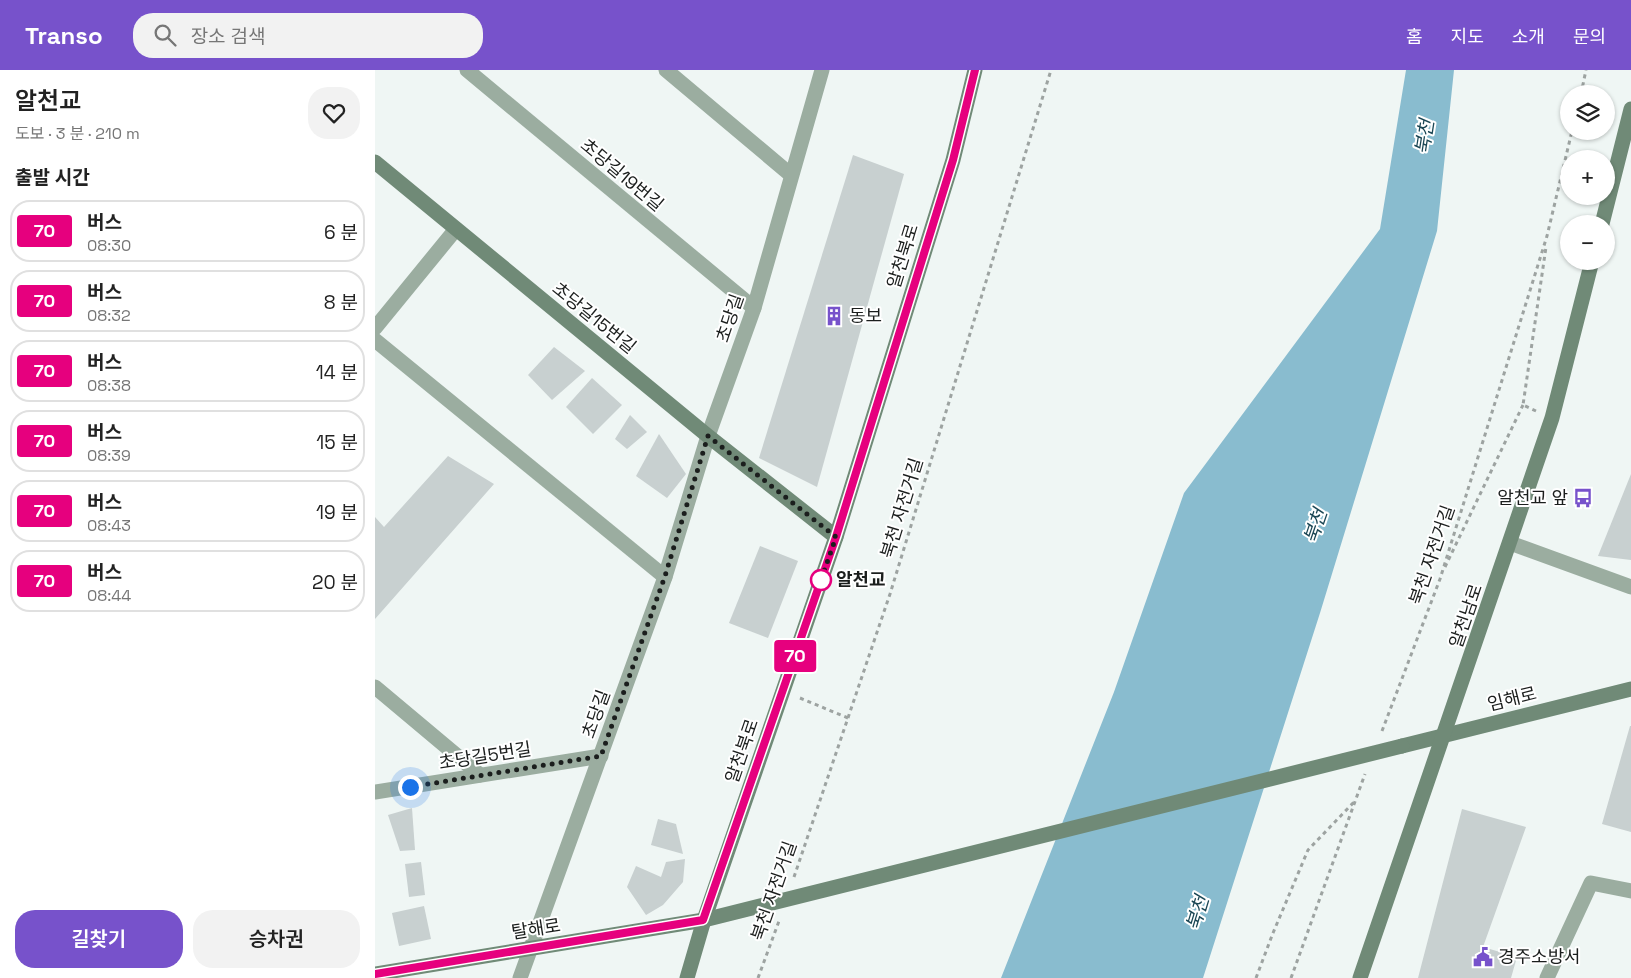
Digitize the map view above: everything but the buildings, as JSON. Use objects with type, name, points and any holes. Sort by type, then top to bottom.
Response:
[{"type":"street","name":"초당길19번길","points":[[467,70],[754,308]]},
{"type":"street","points":[[666,70],[791,175]]},
{"type":"street","name":"초당길","points":[[520,978],[665,576],[708,436],[754,308],[822,70]]},
{"type":"street","name":"알천북로","points":[[687,978],[703,920],[836,537],[953,160],[975,70]]},
{"type":"street","points":[[1604,215],[1631,109]]},
{"type":"street","name":"초당길15번길","points":[[375,162],[708,436]]},
{"type":"street","points":[[375,328],[456,229]]},
{"type":"street","name":"알천남로","points":[[1361,978],[1552,418],[1590,270]]},
{"type":"street","points":[[375,340],[665,576]]},
{"type":"street","points":[[708,436],[836,537]]},
{"type":"street","points":[[1510,543],[1631,587]]},
{"type":"street","points":[[375,687],[480,775]]},
{"type":"street","name":"임해로","points":[[1402,746],[1631,689]]},
{"type":"street","name":"탈해로","points":[[375,974],[703,920],[1402,746]]},
{"type":"street","name":"초당길5번길","points":[[375,792],[601,756]]},
{"type":"street","points":[[1547,978],[1591,883],[1631,891]]},
{"type":"path","name":"북천 자전거길","points":[[794,880],[890,594],[1051,70]]},
{"type":"path","points":[[1583,85],[1586,70]]},
{"type":"path","name":"북천 자전거길","points":[[1380,736],[1439,579],[1547,236],[1570,140]]},
{"type":"path","points":[[1439,579],[1523,405],[1547,236]]},
{"type":"path","points":[[1523,405],[1552,418]]},
{"type":"path","points":[[783,691],[848,718]]},
{"type":"path","points":[[1291,978],[1366,772]]},
{"type":"path","points":[[1256,978],[1308,850],[1355,800]]},
{"type":"path","name":"북천 자전거길","points":[[758,978],[781,916]]},
{"type":"water","name":"북천","points":[[1406,70],[1454,70],[1437,231],[1320,613],[1203,978],[1001,978],[1114,692],[1184,493],[1380,229]]},
{"type":"bus line","name":"70","points":[[375,974],[703,920],[836,537],[953,160],[975,70]]},
{"type":"place","name":"동보","points":[[834,316]]},
{"type":"place","name":"알천교 앞","points":[[1583,498]]},
{"type":"place","name":"알천교","points":[[821,580]]},
{"type":"place","name":"경주소방서","points":[[1483,957]]},
{"type":"route","points":[[410,787],[601,756],[665,576],[708,436],[836,537],[821,580]]}]
